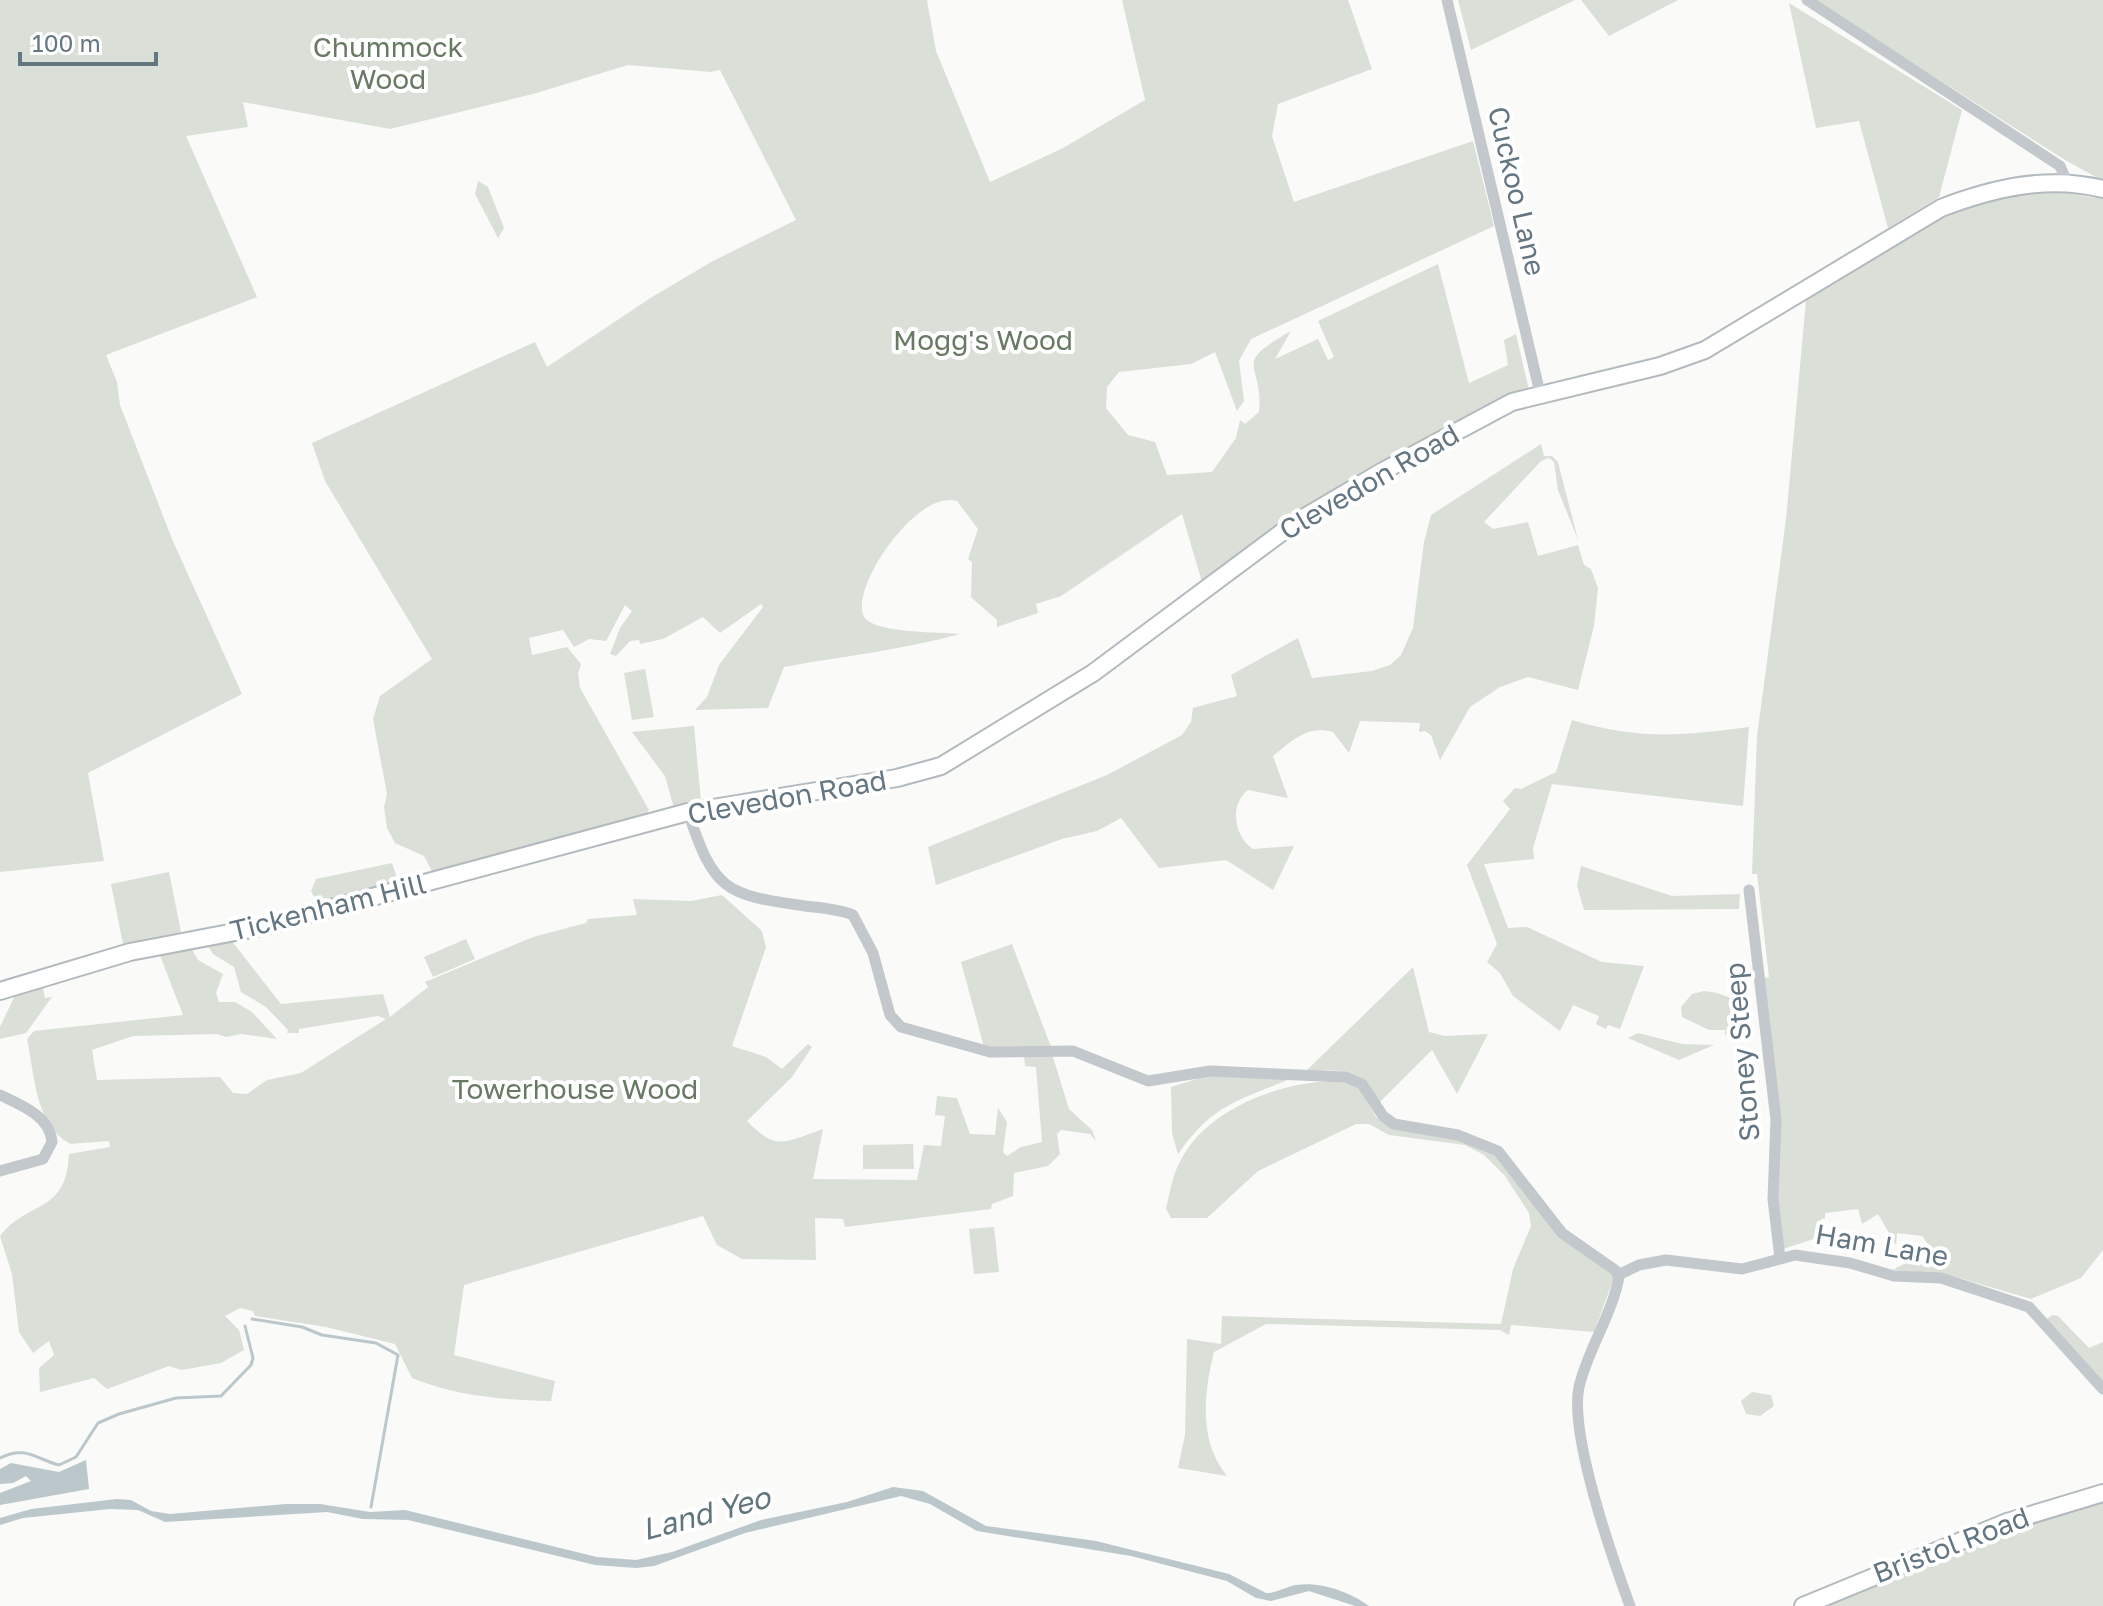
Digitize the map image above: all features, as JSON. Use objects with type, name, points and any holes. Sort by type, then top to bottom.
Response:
[{"type":"main road","name":"Clevedon Road","points":[[656,821],[688,812],[897,778],[954,759],[1093,673],[1304,516],[1477,420],[1540,393],[1660,366],[1705,350],[1941,208],[1982,192],[2067,182],[2103,189]]},
{"type":"main road","name":"Tickenham Hill","points":[[0,991],[130,952],[261,927],[656,821]]},
{"type":"main road","name":"Bristol Road","points":[[1803,1606],[2007,1522],[2103,1493]]},
{"type":"street","name":"Cuckoo Lane","points":[[1447,0],[1540,393]]},
{"type":"street","points":[[1807,0],[2060,166],[2067,182]]},
{"type":"street","points":[[688,812],[707,865],[727,886],[760,898],[853,915],[873,953],[890,1015],[901,1027],[990,1052],[1073,1051],[1148,1081],[1210,1071],[1353,1079],[1366,1089],[1383,1116],[1394,1124],[1458,1135],[1498,1151],[1562,1233],[1618,1275],[1585,1366],[1576,1413],[1582,1449],[1630,1606]]},
{"type":"street","name":"Stoney Steep","points":[[1749,890],[1776,1120],[1773,1199],[1780,1258]]},
{"type":"street","points":[[0,1095],[40,1119],[50,1131],[52,1142],[43,1159],[0,1171]]},
{"type":"street","name":"Ham Lane","points":[[1618,1275],[1639,1265],[1666,1260],[1742,1269],[1780,1258],[1811,1256],[1894,1276],[1941,1278],[2013,1299],[2041,1317],[2103,1389]]},
{"type":"green space","points":[[0,0],[927,0],[936,51],[990,182],[1063,148],[1145,100],[1122,0],[1348,0],[1372,69],[1278,104],[1272,136],[1294,202],[1473,141],[1494,226],[1251,339],[1239,361],[1244,401],[1237,411],[1215,352],[1191,364],[1119,372],[1107,387],[1106,408],[1128,435],[1155,442],[1167,475],[1212,472],[1236,438],[1240,420],[1245,424],[1259,412],[1254,366],[1261,351],[1291,331],[1275,359],[1318,339],[1328,360],[1334,357],[1318,321],[1438,264],[1469,383],[1508,365],[1504,340],[1516,334],[1529,390],[1202,582],[1182,514],[1061,596],[1036,604],[1038,613],[997,627],[997,620],[971,597],[972,562],[968,559],[978,529],[957,501],[940,502],[921,512],[886,549],[864,592],[862,610],[868,621],[887,628],[960,634],[895,649],[784,667],[768,708],[695,710],[707,697],[719,665],[763,607],[761,604],[720,633],[703,617],[663,639],[640,644],[639,640],[630,641],[616,656],[610,654],[620,628],[632,611],[625,605],[606,641],[589,639],[574,647],[563,630],[529,638],[532,655],[567,647],[581,664],[578,673],[580,688],[649,810],[645,815],[438,873],[432,871],[424,856],[395,843],[387,828],[384,807],[387,794],[373,719],[380,696],[432,659],[325,481],[312,443],[535,342],[547,367],[652,297],[713,261],[796,220],[720,70],[711,72],[628,65],[533,94],[390,129],[243,102],[248,127],[186,136],[257,297],[106,355],[117,382],[120,405],[172,539],[242,694],[88,773],[104,861],[0,872]]},
{"type":"green space","points":[[1458,0],[1575,0],[1471,50]]},
{"type":"green space","points":[[1581,0],[1678,0],[1609,36]]},
{"type":"green space","points":[[1814,0],[2103,0],[2103,181],[2065,160]]},
{"type":"green space","points":[[1789,3],[1962,110],[1939,197],[1888,228],[1859,121],[1816,128]]},
{"type":"green space","points":[[478,181],[488,187],[504,228],[498,238],[475,194]]},
{"type":"green space","points":[[2053,191],[2103,199],[2103,1250],[2081,1278],[2031,1299],[1949,1275],[1893,1270],[1932,1250],[1922,1236],[1897,1233],[1896,1245],[1878,1214],[1862,1224],[1858,1209],[1825,1213],[1825,1218],[1821,1219],[1823,1236],[1783,1249],[1778,1217],[1764,978],[1769,977],[1757,874],[1752,874],[1757,736],[1786,519],[1806,301],[1886,246],[1935,219],[1993,198]]},
{"type":"green space","points":[[1541,444],[1544,456],[1552,456],[1558,462],[1578,540],[1558,490],[1554,462],[1549,458],[1541,461],[1484,522],[1493,529],[1528,522],[1538,556],[1578,545],[1584,565],[1591,569],[1598,588],[1594,626],[1578,690],[1528,677],[1500,687],[1470,707],[1440,760],[1431,735],[1425,731],[1419,732],[1420,723],[1360,721],[1349,753],[1333,732],[1315,731],[1293,740],[1273,756],[1288,798],[1248,790],[1236,812],[1238,829],[1253,849],[1294,846],[1273,890],[1226,860],[1159,868],[1121,818],[1097,831],[1062,839],[936,885],[928,847],[1107,775],[1182,735],[1191,722],[1193,708],[1237,696],[1231,675],[1298,638],[1312,678],[1372,671],[1390,665],[1401,655],[1413,628],[1424,542],[1431,515]]},
{"type":"green space","points":[[645,669],[654,717],[632,720],[624,673]]},
{"type":"green space","points":[[1572,720],[1619,731],[1660,734],[1749,727],[1743,806],[1552,784],[1533,848],[1534,859],[1484,864],[1508,928],[1527,927],[1602,962],[1644,966],[1620,1029],[1608,1025],[1606,1029],[1596,1024],[1599,1016],[1573,1005],[1560,1031],[1513,996],[1500,973],[1487,962],[1497,944],[1467,865],[1510,809],[1503,801],[1515,788],[1521,789],[1556,772]]},
{"type":"green space","points":[[694,726],[701,801],[674,808],[665,776],[632,732]]},
{"type":"green space","points":[[392,863],[398,881],[317,902],[311,891],[316,879]]},
{"type":"green space","points":[[1581,866],[1672,896],[1740,894],[1739,909],[1584,910],[1577,886]]},
{"type":"green space","points":[[169,872],[181,932],[123,944],[111,884]]},
{"type":"green space","name":"Towerhouse Wood","points":[[722,895],[762,931],[766,947],[732,1046],[766,1057],[782,1069],[808,1044],[812,1047],[792,1077],[747,1121],[766,1137],[782,1142],[823,1129],[813,1179],[917,1180],[924,1145],[941,1146],[945,1116],[935,1115],[937,1096],[957,1098],[970,1134],[995,1135],[998,1108],[1007,1122],[1003,1152],[1007,1156],[1021,1147],[1042,1142],[1036,1067],[1025,1066],[1024,1057],[1052,1054],[1069,1109],[1092,1130],[1096,1141],[1090,1134],[1061,1130],[1057,1134],[1060,1154],[1048,1166],[1014,1173],[1013,1196],[992,1204],[991,1209],[845,1227],[843,1219],[815,1218],[816,1260],[742,1259],[717,1245],[703,1216],[464,1285],[454,1355],[555,1381],[551,1401],[480,1396],[429,1384],[412,1378],[395,1344],[326,1327],[255,1316],[253,1311],[240,1308],[225,1316],[239,1330],[244,1350],[221,1363],[182,1370],[169,1366],[107,1389],[94,1378],[40,1392],[39,1368],[54,1355],[49,1341],[33,1353],[19,1332],[12,1274],[0,1236],[11,1224],[53,1197],[66,1174],[69,1154],[110,1147],[109,1141],[70,1144],[49,1124],[38,1097],[27,1039],[34,1031],[183,1015],[159,953],[191,948],[198,960],[223,974],[216,993],[219,1002],[235,1002],[252,1012],[277,1039],[241,1034],[226,1037],[217,1034],[133,1036],[92,1050],[97,1080],[220,1077],[233,1093],[247,1094],[267,1080],[301,1073],[386,1019],[378,1016],[287,1033],[288,1030],[266,1007],[241,992],[234,967],[213,954],[207,945],[231,940],[281,1004],[383,994],[390,1017],[428,987],[425,982],[533,937],[586,923],[588,919],[637,915],[633,899],[691,901]]},
{"type":"green space","points":[[466,939],[475,959],[433,977],[424,957]]},
{"type":"green space","points":[[1012,944],[1051,1047],[984,1047],[961,962]]},
{"type":"green space","points":[[1413,967],[1429,1032],[1445,1036],[1488,1034],[1457,1094],[1432,1050],[1378,1104],[1362,1083],[1349,1073],[1306,1071]]},
{"type":"green space","points":[[42,983],[45,998],[52,997],[26,1033],[0,1039],[0,1027],[17,991]]},
{"type":"green space","points":[[1704,991],[1721,994],[1737,1002],[1745,1014],[1743,1032],[1725,1035],[1725,1030],[1709,1030],[1682,1017],[1681,1007],[1692,994]]},
{"type":"green space","points":[[1638,1033],[1682,1044],[1714,1045],[1679,1060],[1628,1038]]},
{"type":"green space","points":[[1206,1076],[1290,1079],[1215,1114],[1178,1154],[1172,1133],[1171,1087]]},
{"type":"green space","points":[[1339,1081],[1359,1088],[1376,1117],[1388,1126],[1440,1134],[1496,1153],[1563,1239],[1615,1275],[1594,1332],[1511,1325],[1509,1335],[1500,1330],[1266,1324],[1214,1352],[1206,1416],[1211,1447],[1227,1476],[1178,1468],[1185,1435],[1187,1339],[1221,1344],[1222,1316],[1501,1324],[1513,1269],[1531,1226],[1529,1213],[1505,1176],[1484,1155],[1465,1145],[1389,1135],[1369,1124],[1356,1124],[1258,1171],[1207,1218],[1171,1218],[1166,1209],[1177,1168],[1196,1139],[1212,1123],[1230,1110],[1273,1091],[1296,1085]]},
{"type":"green space","points":[[913,1144],[914,1169],[863,1169],[863,1145]]},
{"type":"green space","points":[[994,1227],[999,1272],[974,1274],[969,1229]]},
{"type":"green space","points":[[2052,1315],[2058,1316],[2089,1348],[2103,1342],[2103,1381],[2047,1319]]},
{"type":"green space","points":[[1752,1392],[1771,1395],[1774,1406],[1760,1416],[1746,1414],[1741,1401]]},
{"type":"green space","points":[[2103,1499],[2103,1606],[1823,1606],[1988,1537],[1992,1543],[1996,1542],[2003,1530]]},
{"type":"shaded area","points":[[86,1460],[89,1489],[0,1505],[0,1493],[31,1481],[26,1476],[13,1483],[0,1484],[0,1469],[11,1463],[59,1472]]},
{"type":"shaded area","points":[[893,1487],[923,1491],[986,1526],[1096,1541],[1229,1574],[1266,1593],[1296,1585],[1325,1586],[1353,1596],[1369,1606],[1355,1606],[1309,1591],[1271,1601],[1256,1598],[1227,1581],[1131,1556],[977,1531],[930,1504],[901,1496],[745,1533],[654,1566],[636,1568],[595,1565],[408,1520],[363,1519],[327,1512],[165,1522],[138,1510],[110,1509],[23,1518],[0,1525],[0,1518],[31,1509],[117,1499],[131,1500],[151,1511],[170,1514],[320,1504],[370,1512],[405,1510],[597,1557],[636,1560],[672,1552],[761,1520],[847,1502]]},
{"type":"waterway","points":[[252,1319],[302,1327],[322,1335],[376,1343],[398,1355],[371,1507]]},
{"type":"waterway","points":[[0,1458],[24,1453],[59,1465],[76,1457],[98,1423],[119,1414],[176,1398],[221,1396],[251,1365],[253,1358],[245,1326]]},
{"type":"park label","name":"Chummock Wood","points":[[388,63]]},
{"type":"park label","name":"Mogg's Wood","points":[[983,340]]},
{"type":"water label","name":"Land Yeo","points":[[706,1514]]}]
